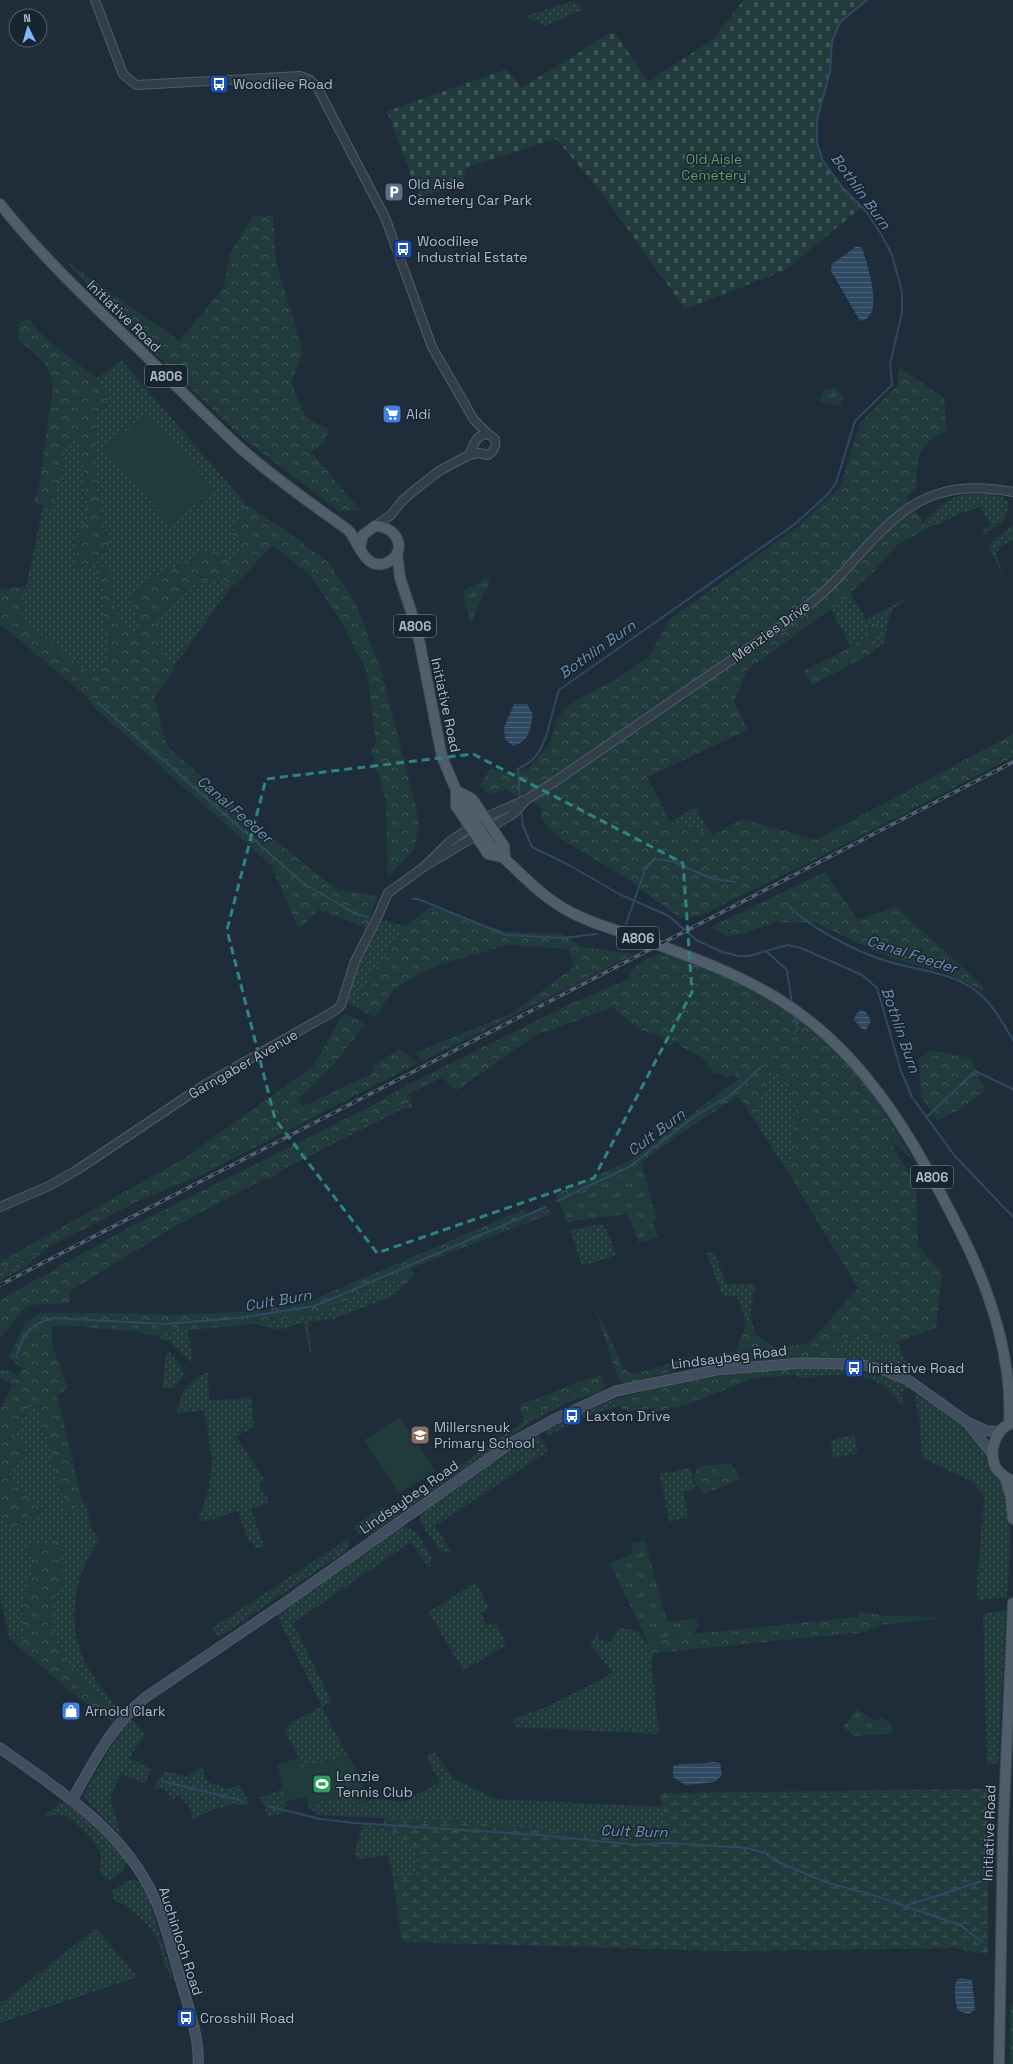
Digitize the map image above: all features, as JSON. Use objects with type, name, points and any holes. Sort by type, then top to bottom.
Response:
[{"type":"main road","name":"Initiative Road","points":[[0,204],[64,276],[238,445],[293,491],[348,530]]},
{"type":"main road","points":[[375,526],[384,526],[393,532],[399,543],[397,553],[391,561],[378,564],[368,560],[360,547],[362,538],[366,532],[375,526]]},
{"type":"main road","name":"A806","points":[[348,530],[366,532]]},
{"type":"main road","name":"A806","points":[[348,530],[360,547]]},
{"type":"main road","name":"A806","points":[[397,553],[400,578]]},
{"type":"main road","points":[[383,564],[400,578]]},
{"type":"main road","name":"Initiative Road","points":[[400,578],[420,644],[442,756],[456,790],[456,806],[504,846],[505,858]]},
{"type":"main road","name":"Initiative Road","points":[[456,790],[472,799],[488,854],[505,858],[526,881],[559,906],[587,919],[735,974],[783,1001],[841,1048],[876,1088],[903,1127],[945,1201],[969,1248],[987,1291],[1000,1328],[1012,1375],[1012,1407],[1008,1426],[995,1440],[992,1454]]},
{"type":"main road","name":"Lindsaybeg Road","points":[[72,1800],[104,1744],[129,1712],[146,1697],[279,1607],[511,1443],[555,1418],[616,1391],[716,1370],[794,1363],[846,1362],[881,1369],[908,1380],[967,1422],[987,1431],[1008,1426]]},
{"type":"main road","name":"Lindsaybeg Road","points":[[967,1422],[992,1454]]},
{"type":"main road","points":[[992,1454],[996,1468],[1009,1479],[1013,1519]]},
{"type":"main road","name":"Initiative Road","points":[[999,2064],[1002,1831],[1013,1603]]},
{"type":"main road","name":"Auchinloch Road","points":[[0,1748],[72,1800],[114,1836],[138,1866],[150,1888],[169,1941],[197,2044],[198,2064]]},
{"type":"street","points":[[95,0],[123,74],[129,81],[136,84],[300,76],[310,80],[317,87],[385,217],[432,347],[474,420],[495,439],[496,448],[488,454],[479,452],[469,455],[439,471],[416,489],[391,515],[375,526]]},
{"type":"street","points":[[474,420],[479,452]]},
{"type":"street","points":[[469,455],[476,440],[488,434]]},
{"type":"street","name":"Menzies Drive","points":[[480,827],[511,810],[691,690],[806,607],[836,580],[881,530],[903,510],[942,492],[962,488],[989,488],[1013,492]]},
{"type":"street","points":[[391,515],[393,532]]},
{"type":"street","name":"Garngaber Avenue","points":[[0,1207],[42,1189],[78,1170],[204,1085],[336,1010],[341,1005],[355,961],[388,893],[480,827]]},
{"type":"highlighted area","points":[[473,754],[683,863],[692,992],[594,1178],[377,1253],[275,1119],[227,930],[266,779]]},
{"type":"green space","name":"Old Aisle Cemetery","points":[[744,0],[867,0],[840,22],[832,42],[830,72],[817,119],[817,143],[823,161],[842,187],[862,207],[785,270],[685,309],[602,193],[556,139],[467,167],[462,185],[419,197],[387,111],[507,69],[521,88],[614,31],[648,82],[712,40]]},
{"type":"green space","points":[[574,1],[584,9],[545,26],[525,16]]},
{"type":"green space","points":[[253,216],[273,216],[276,262],[303,353],[291,382],[305,417],[329,429],[325,443],[311,452],[361,511],[339,511],[239,435],[126,325],[63,259],[179,341],[224,287],[230,253]]},
{"type":"green space","points":[[28,318],[47,340],[103,383],[108,400],[95,416],[99,502],[101,514],[108,534],[109,545],[103,556],[76,571],[78,533],[88,517],[81,446],[74,437],[67,445],[51,507],[33,502],[38,493],[53,388],[50,372],[42,360],[18,340],[19,324]]},
{"type":"green space","points":[[121,360],[270,532],[140,714],[21,618],[26,587],[65,403]]},
{"type":"green space","points":[[899,367],[944,398],[947,430],[937,435],[924,447],[918,461],[916,490],[905,496],[928,528],[898,544],[872,573],[834,607],[747,670],[734,701],[748,730],[647,777],[670,822],[712,835],[742,819],[816,840],[1013,734],[1013,757],[814,860],[699,916],[680,918],[629,880],[558,837],[542,819],[542,809],[524,793],[514,796],[507,790],[488,795],[480,785],[490,769],[510,773],[529,768],[549,745],[558,717],[573,702],[613,681],[649,657],[669,620],[797,527],[840,487],[860,423],[897,386]]},
{"type":"green space","points":[[834,388],[838,390],[843,397],[841,407],[819,401],[823,391]]},
{"type":"green space","points":[[146,412],[214,488],[171,525],[105,449]]},
{"type":"green space","points":[[986,494],[999,496],[1008,502],[1007,514],[999,525],[985,535],[982,529],[991,526],[980,506],[965,513],[964,511],[936,526],[935,524],[928,528],[924,522],[932,513],[950,499],[962,495]]},
{"type":"green space","points":[[244,503],[288,532],[330,564],[356,604],[380,668],[419,818],[415,848],[388,877],[386,801],[371,749],[376,743],[367,672],[341,621],[311,576],[272,545],[235,586],[219,578],[197,583],[157,621],[163,654],[175,669],[154,697],[167,746],[264,832],[338,890],[377,896],[367,928],[319,910],[299,929],[271,865],[95,708],[86,696],[0,624],[0,589],[26,587],[21,618],[95,678],[109,655],[103,613],[102,588],[95,565],[106,566],[110,574],[114,607],[128,634],[140,630],[130,600],[151,578],[211,549],[231,561],[246,550],[233,535]]},
{"type":"green space","points":[[1013,525],[1013,540],[1000,547],[996,553],[1003,575],[988,545]]},
{"type":"green space","points":[[485,579],[490,581],[470,624],[463,592]]},
{"type":"green space","points":[[850,593],[866,620],[906,598],[894,609],[888,621],[885,643],[875,649],[872,640],[877,633],[867,635],[851,647],[831,610]]},
{"type":"green space","points":[[874,620],[879,624],[880,631],[872,640],[875,649],[872,653],[812,685],[803,671],[851,647],[866,635],[866,629],[871,621]]},
{"type":"green space","points":[[696,807],[699,808],[697,812],[712,835],[670,822]]},
{"type":"green space","points":[[825,872],[858,920],[896,907],[983,986],[983,991],[946,973],[890,958],[816,923],[774,922],[744,934],[727,936],[711,927]]},
{"type":"green space","points":[[431,906],[506,932],[563,934],[581,947],[634,954],[423,1061],[414,1053],[513,1013],[575,966],[568,949],[507,945],[435,966],[395,988],[375,1017],[358,1008],[359,995],[402,930]]},
{"type":"green space","points":[[380,920],[408,926],[402,930],[360,995],[358,1008],[349,1004],[346,997],[357,961]]},
{"type":"green space","points":[[665,952],[724,976],[759,994],[794,1017],[841,1056],[854,1070],[886,1114],[914,1161],[890,1140],[916,1187],[918,1246],[942,1273],[936,1328],[886,1346],[862,1335],[831,1344],[831,1351],[851,1356],[852,1358],[793,1358],[747,1361],[710,1366],[692,1366],[629,1384],[619,1381],[595,1309],[607,1330],[623,1368],[633,1375],[690,1357],[716,1356],[736,1351],[746,1325],[745,1319],[750,1317],[756,1335],[775,1348],[810,1343],[858,1288],[789,1174],[797,1101],[769,1067],[755,1121],[738,1096],[687,1129],[628,1172],[560,1204],[556,1194],[631,1160],[738,1079],[734,1074],[726,1078],[718,1073],[716,1074],[700,1056],[680,1046],[676,1041],[670,1045],[666,1044],[662,1037],[640,1030],[613,1007],[536,1035],[457,1090],[442,1078],[408,1094],[411,1101],[280,1167],[282,1170],[269,1179],[264,1179],[184,1221],[70,1291],[70,1303],[27,1305],[0,1338],[0,1300],[132,1226],[368,1108],[409,1084],[570,1004],[631,978],[629,972],[643,961]]},
{"type":"green space","points":[[342,1015],[347,1015],[365,1024],[334,1064],[298,1100],[302,1107],[373,1073],[373,1066],[399,1049],[418,1063],[201,1175],[138,1201],[0,1272],[0,1262],[183,1159],[313,1067]]},
{"type":"green space","points":[[930,1050],[970,1058],[985,1091],[959,1110],[937,1120],[921,1096],[919,1059]]},
{"type":"green space","points":[[768,1067],[797,1101],[789,1174],[755,1121]]},
{"type":"green space","points":[[411,1101],[412,1109],[402,1109],[282,1170],[280,1167]]},
{"type":"green space","points":[[641,1163],[656,1218],[652,1221],[659,1237],[639,1243],[629,1217],[626,1214],[567,1222],[560,1204],[592,1190]]},
{"type":"green space","points":[[540,1208],[542,1211],[549,1209],[552,1213],[411,1268],[414,1274],[405,1286],[386,1279],[370,1285],[328,1313],[255,1324],[188,1330],[173,1329],[156,1336],[131,1331],[89,1328],[83,1326],[52,1326],[52,1345],[67,1387],[57,1397],[83,1503],[67,1514],[39,1408],[32,1400],[12,1438],[27,1447],[8,1477],[45,1509],[11,1529],[0,1516],[0,1411],[13,1384],[0,1379],[0,1370],[12,1372],[17,1376],[23,1369],[9,1357],[26,1322],[39,1313],[211,1314],[279,1307],[312,1300],[506,1217],[524,1210],[526,1214]]},
{"type":"green space","points":[[601,1224],[607,1231],[617,1255],[582,1266],[571,1232],[572,1230]]},
{"type":"green space","points":[[47,1248],[22,1269],[0,1280],[0,1272]]},
{"type":"green space","points":[[706,1252],[715,1253],[726,1284],[755,1284],[750,1317],[745,1319],[737,1296],[723,1296]]},
{"type":"green space","points":[[386,1279],[405,1286],[392,1296],[336,1318],[308,1322],[312,1353],[310,1353],[304,1322],[279,1330],[255,1324],[328,1313],[370,1285]]},
{"type":"green space","points":[[173,1329],[188,1330],[193,1362],[189,1361],[171,1343],[156,1336]]},
{"type":"green space","points":[[862,1335],[886,1346],[897,1342],[909,1368],[902,1368],[859,1358],[852,1358],[851,1356],[831,1351],[831,1344]]},
{"type":"green space","points":[[167,1349],[182,1368],[184,1375],[174,1389],[162,1388]]},
{"type":"green space","points":[[794,1369],[855,1369],[879,1376],[881,1373],[922,1394],[949,1413],[972,1435],[982,1449],[989,1468],[1002,1484],[1006,1494],[1010,1532],[1007,1597],[978,1600],[977,1586],[984,1497],[973,1482],[922,1458],[919,1415],[914,1399],[916,1395],[914,1390],[906,1388],[899,1394],[904,1401],[901,1406],[892,1393],[881,1384],[869,1379],[841,1375],[798,1378]]},
{"type":"green space","points":[[794,1369],[795,1375],[754,1378],[686,1405],[655,1412],[654,1407],[637,1411],[627,1411],[618,1405],[614,1400],[681,1383],[725,1375]]},
{"type":"green space","points":[[208,1372],[209,1400],[252,1398],[254,1427],[236,1436],[264,1480],[259,1483],[269,1502],[251,1509],[264,1546],[256,1549],[253,1542],[249,1543],[238,1511],[207,1521],[198,1521],[209,1488],[212,1458],[204,1410],[177,1414],[186,1388],[194,1380]]},
{"type":"green space","points":[[601,1375],[605,1387],[557,1404],[524,1421],[519,1405],[580,1381]]},
{"type":"green space","points":[[601,1389],[602,1391],[565,1403],[529,1423],[368,1536],[359,1534],[354,1527],[382,1506],[389,1515],[524,1421],[557,1404]]},
{"type":"green space","points":[[32,1400],[39,1408],[67,1514],[86,1502],[91,1528],[100,1541],[90,1555],[83,1570],[78,1586],[74,1620],[81,1653],[91,1673],[115,1705],[117,1713],[78,1676],[68,1663],[53,1632],[52,1605],[64,1580],[28,1547],[33,1568],[22,1611],[24,1638],[9,1638],[0,1596],[0,1516],[11,1529],[8,1477],[27,1447],[12,1439]]},
{"type":"green space","points":[[614,1400],[619,1406],[587,1416],[548,1436],[545,1431],[569,1418]]},
{"type":"green space","points":[[400,1417],[435,1471],[399,1494],[364,1440]]},
{"type":"green space","points":[[538,1433],[548,1451],[435,1526],[451,1551],[446,1553],[440,1551],[420,1522],[420,1512],[491,1462],[492,1464]]},
{"type":"green space","points":[[854,1434],[858,1453],[833,1458],[830,1441]]},
{"type":"green space","points":[[731,1463],[741,1479],[704,1494],[694,1481],[697,1467]]},
{"type":"green space","points":[[690,1468],[695,1489],[683,1491],[688,1517],[669,1522],[660,1474]]},
{"type":"green space","points":[[401,1525],[416,1532],[431,1556],[431,1565],[428,1567],[411,1542],[293,1623],[332,1702],[322,1707],[348,1756],[301,1768],[299,1758],[285,1732],[290,1723],[322,1706],[277,1615]]},
{"type":"green space","points":[[348,1539],[350,1545],[346,1551],[219,1637],[212,1628]]},
{"type":"green space","points":[[59,1540],[64,1580],[52,1605],[53,1632],[68,1663],[78,1676],[117,1713],[113,1722],[77,1697],[9,1638],[24,1638],[22,1611],[33,1568],[28,1547]]},
{"type":"green space","points":[[645,1541],[667,1622],[697,1618],[698,1625],[694,1634],[647,1639],[642,1630],[610,1563],[633,1553],[632,1547],[634,1543]]},
{"type":"green space","points":[[476,1582],[489,1608],[481,1613],[487,1626],[496,1623],[506,1645],[463,1671],[429,1612]]},
{"type":"green space","points":[[1006,1610],[998,1764],[987,1764],[983,1614]]},
{"type":"green space","points":[[858,1612],[887,1616],[935,1617],[937,1619],[881,1625],[864,1632],[655,1653],[651,1659],[647,1639],[858,1617]]},
{"type":"green space","points":[[617,1627],[638,1631],[649,1647],[659,1734],[515,1727],[514,1719],[546,1707],[613,1673],[590,1644],[597,1633],[599,1633],[598,1639],[612,1643]]},
{"type":"green space","points":[[857,1709],[874,1721],[882,1717],[890,1723],[892,1733],[855,1736],[843,1727]]},
{"type":"green space","points":[[130,1717],[145,1734],[129,1758],[152,1769],[145,1783],[121,1774],[110,1797],[121,1835],[83,1796],[116,1737]]},
{"type":"green space","points":[[434,1752],[454,1779],[495,1799],[662,1807],[666,1835],[637,1840],[465,1822],[320,1815],[309,1809],[308,1805],[353,1794],[355,1804],[380,1799],[404,1802],[440,1782],[426,1756]]},
{"type":"green space","name":"Lenzie Tennis Club","points":[[348,1756],[362,1780],[367,1801],[355,1804],[352,1794],[308,1805],[306,1797],[286,1802],[277,1764],[299,1758],[301,1768]]},
{"type":"green space","points":[[201,1766],[208,1782],[229,1789],[240,1785],[250,1806],[235,1805],[221,1807],[193,1819],[188,1805],[179,1795],[172,1800],[165,1789],[153,1789],[165,1771],[187,1777]]},
{"type":"green space","points":[[283,1789],[286,1802],[283,1813],[269,1816],[260,1798]]},
{"type":"green space","points":[[988,1789],[988,1955],[954,1948],[733,1951],[402,1942],[393,1878],[419,1874],[415,1847],[384,1827],[384,1818],[465,1822],[637,1840],[666,1834],[660,1793]]},
{"type":"green space","points":[[63,1801],[114,1842],[125,1856],[125,1868],[116,1877],[108,1880],[101,1873],[101,1858],[99,1850],[87,1834],[76,1823],[59,1814],[47,1817],[45,1815]]},
{"type":"green space","points":[[363,1825],[384,1827],[415,1847],[419,1874],[393,1878],[388,1855],[360,1859],[354,1854]]},
{"type":"green space","points":[[134,1879],[141,1884],[147,1893],[173,1978],[170,1978],[168,1968],[163,1964],[159,1944],[148,1926],[132,1911],[114,1900],[112,1891],[127,1881]]},
{"type":"green space","points":[[96,1928],[137,1977],[0,2023],[0,2004]]},
{"type":"green space","points":[[1010,2003],[1013,2005],[1013,2064],[1010,2064]]},
{"type":"water","points":[[857,246],[862,248],[873,289],[872,311],[868,318],[860,321],[831,271],[832,264]]},
{"type":"water","points":[[514,704],[527,704],[533,714],[530,729],[526,738],[519,744],[513,746],[505,739],[504,728]]},
{"type":"water","points":[[860,1010],[866,1012],[871,1021],[866,1030],[862,1029],[854,1020],[855,1016]]},
{"type":"water","points":[[714,1762],[720,1763],[722,1775],[715,1782],[686,1785],[673,1777],[673,1766]]},
{"type":"water","points":[[961,1978],[972,1980],[975,2010],[969,2014],[958,2011],[956,2003],[956,1984],[957,1980]]},
{"type":"waterway","name":"Bothlin Burn","points":[[520,799],[518,769],[532,760],[543,744],[559,690],[795,524],[826,496],[836,483],[855,421],[892,385],[890,364],[902,313],[902,292],[892,255],[881,234],[865,210],[842,187],[823,161],[817,143],[817,119],[830,72],[832,42],[840,22],[867,0]]},
{"type":"waterway","name":"Canal Feeder","points":[[98,703],[303,883],[356,914],[368,917]]},
{"type":"waterway","name":"Bothlin Burn","points":[[521,810],[523,826],[532,847],[569,865],[619,894],[669,916],[696,940],[722,952],[739,956],[749,956],[787,945],[801,948],[862,975],[877,988],[901,1071],[912,1097],[954,1155],[1013,1217]]},
{"type":"waterway","name":"Canal Feeder","points":[[626,924],[646,867],[655,859],[672,861],[713,879],[736,882]]},
{"type":"waterway","name":"Canal Feeder","points":[[413,899],[418,899],[506,935],[563,938],[596,934]]},
{"type":"waterway","name":"Canal Feeder","points":[[789,906],[809,923],[850,947],[890,962],[946,976],[967,985],[982,996],[997,1014],[1013,1040]]},
{"type":"waterway","name":"Cult Burn","points":[[766,951],[787,970],[792,1004]]},
{"type":"waterway","name":"Cult Burn","points":[[794,1014],[798,1028],[794,1034]]},
{"type":"waterway","name":"Cult Burn","points":[[557,1201],[629,1167],[695,1116],[731,1095],[761,1067]]},
{"type":"waterway","points":[[927,1117],[975,1071],[1013,1089]]},
{"type":"waterway","name":"Cult Burn","points":[[16,1358],[21,1343],[28,1331],[38,1323],[54,1318],[164,1324],[239,1318],[315,1306],[546,1207]]},
{"type":"waterway","name":"Cult Burn","points":[[162,1781],[240,1800]]},
{"type":"waterway","name":"Cult Burn","points":[[267,1806],[320,1819],[354,1823],[540,1835],[637,1845],[666,1843],[747,1848],[765,1853],[776,1861],[825,1882],[873,1895],[960,1925],[982,1942]]},
{"type":"waterway","points":[[905,1906],[985,1880]]},
{"type":"railway","points":[[0,1285],[1013,762]]},
{"type":"place","name":"Woodilee Road","points":[[219,84]]},
{"type":"place","name":"Old Aisle Cemetery Car Park","points":[[394,192]]},
{"type":"place","name":"Woodilee Industrial Estate","points":[[403,249]]},
{"type":"place","name":"Aldi","points":[[392,414]]},
{"type":"place","name":"Initiative Road","points":[[854,1368]]},
{"type":"place","name":"Laxton Drive","points":[[572,1416]]},
{"type":"place","name":"Millersneuk Primary School","points":[[420,1435]]},
{"type":"place","name":"Arnold Clark","points":[[71,1711]]},
{"type":"place","name":"Lenzie Tennis Club","points":[[322,1784]]},
{"type":"place","name":"Crosshill Road","points":[[186,2018]]}]
